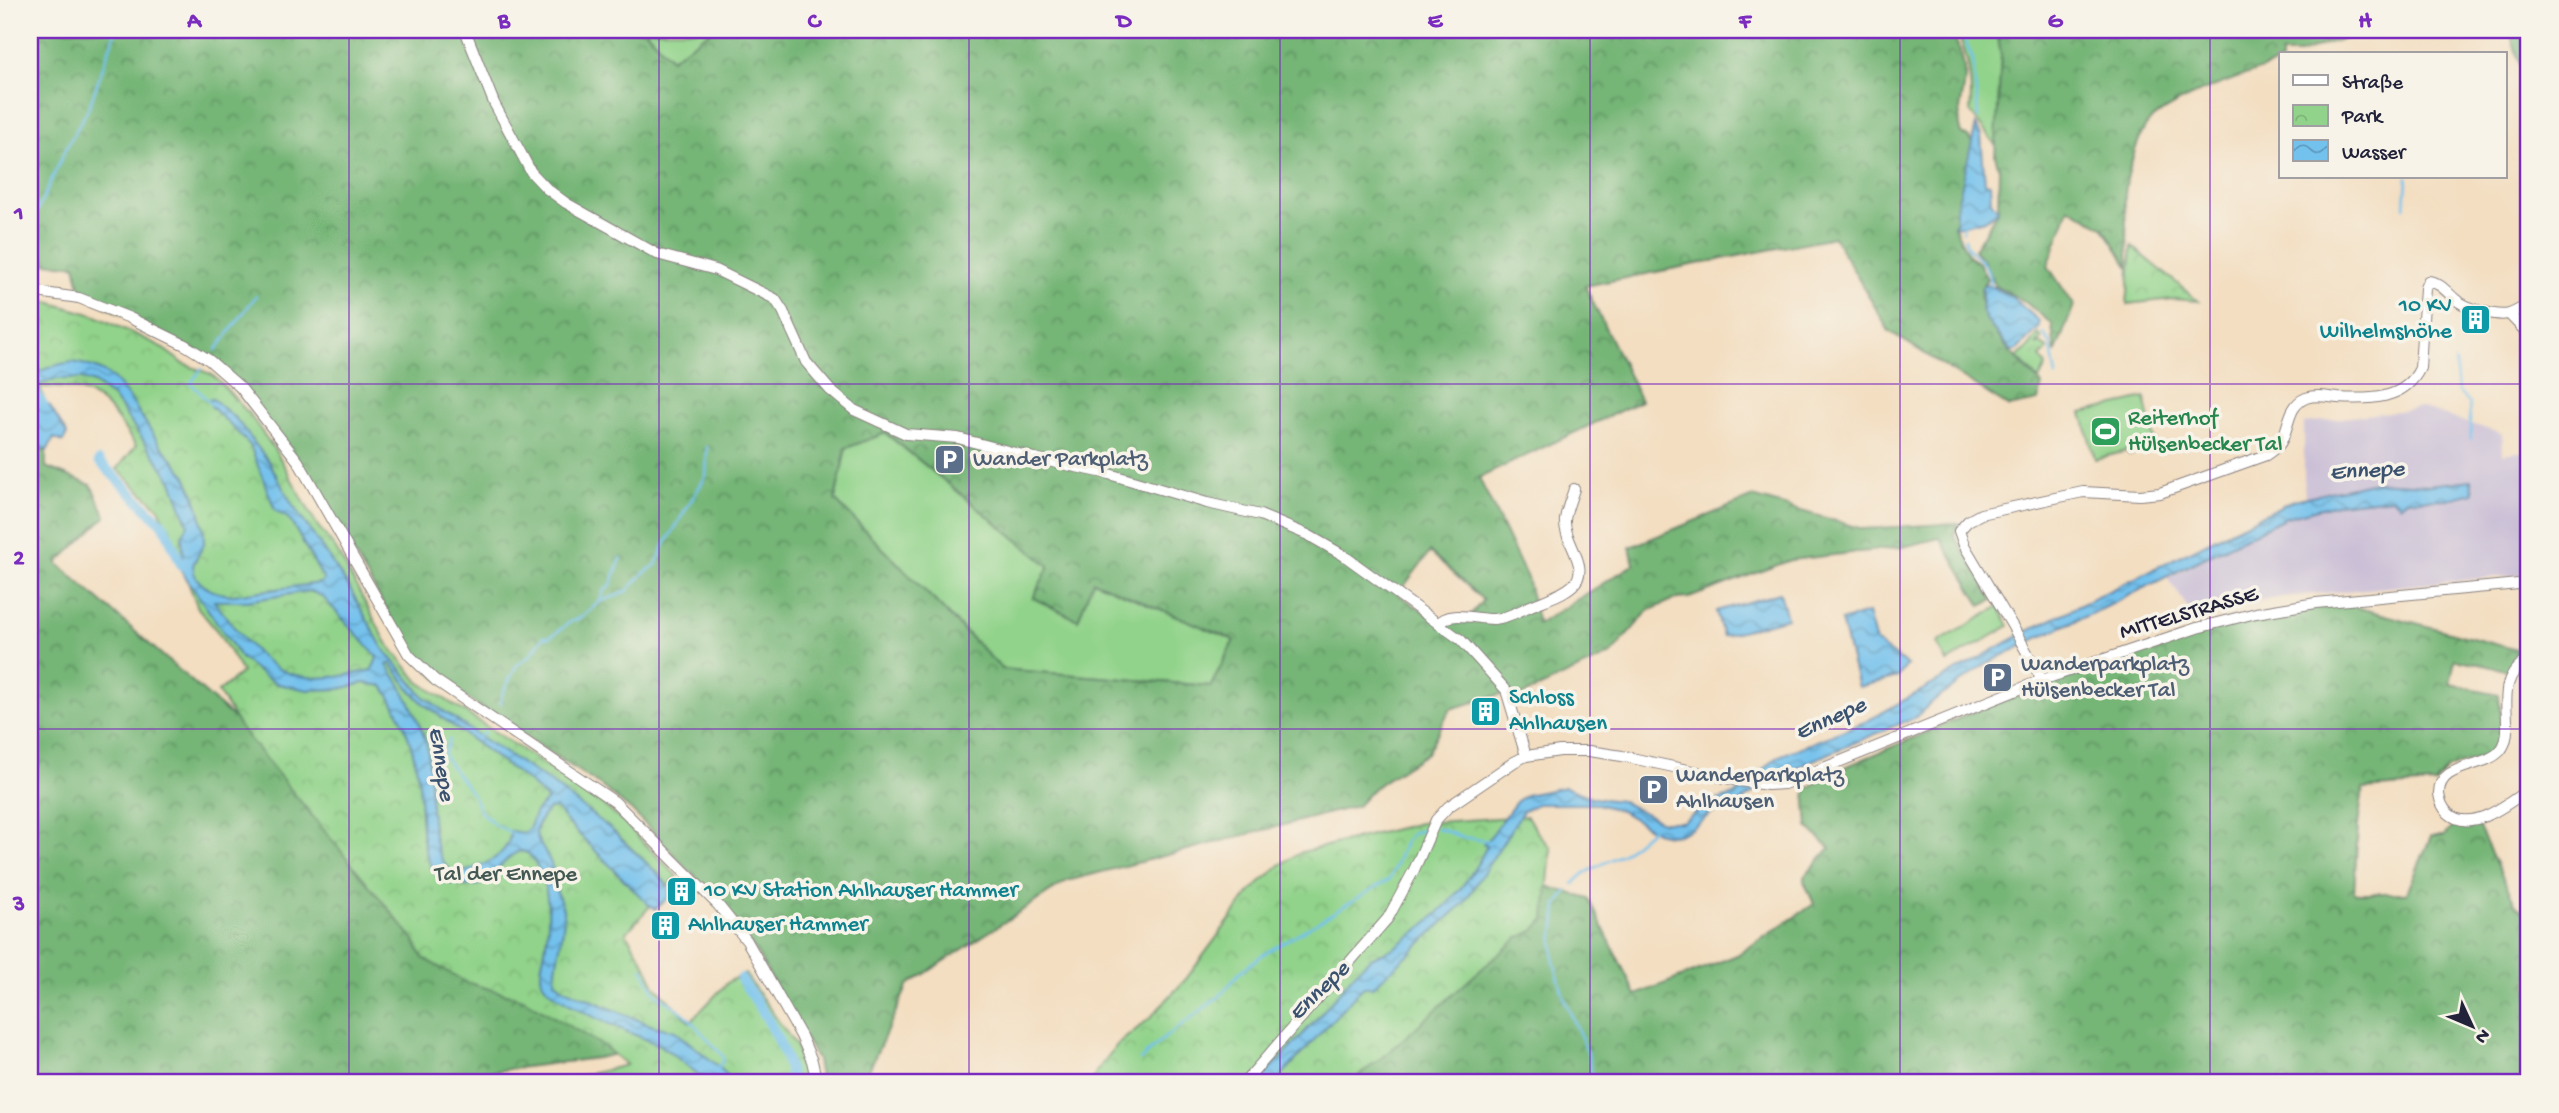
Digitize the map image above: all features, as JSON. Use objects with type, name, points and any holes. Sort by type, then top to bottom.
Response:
[{"type":"street","points":[[466,30],[494,103],[531,172],[547,188],[566,203],[657,254],[716,270],[775,299],[806,362],[830,390],[854,410],[906,434],[958,438],[1109,474],[1207,503],[1260,515],[1308,535],[1343,555],[1461,640],[1506,690],[1526,756],[1478,785],[1448,807],[1436,820],[1414,870],[1388,918],[1244,1083]]},
{"type":"street","points":[[2042,680],[1964,545],[1959,531],[1968,520],[1981,514],[2082,492],[2140,495],[2160,493],[2266,455],[2280,444],[2293,408],[2306,398],[2368,398],[2404,389],[2420,368],[2425,288],[2428,281],[2443,288],[2464,306],[2487,313],[2509,314],[2529,304]]},
{"type":"street","points":[[30,291],[79,298],[130,318],[209,360],[240,387],[298,461],[409,654],[435,680],[615,802],[718,905],[747,941],[801,1036],[812,1061],[817,1083]]},
{"type":"street","points":[[2509,314],[2529,335]]},
{"type":"street","points":[[1438,624],[1441,619],[1448,617],[1485,620],[1505,617],[1571,587],[1578,579],[1580,569],[1565,528],[1574,489]]},
{"type":"street","name":"MITTELSTRASSE","points":[[1526,756],[1560,751],[1589,751],[1622,755],[1739,780],[1769,785],[1784,784],[2042,680],[2197,628],[2256,613],[2316,603],[2529,583]]},
{"type":"street","points":[[2529,659],[2516,670],[2505,696],[2504,746],[2495,755],[2450,773],[2443,779],[2440,787],[2441,803],[2451,816],[2467,820],[2492,812],[2529,789]]},
{"type":"shaded area","points":[[2421,408],[2502,434],[2503,454],[2529,451],[2529,574],[2282,597],[2195,619],[2168,578],[2286,517],[2306,510],[2304,423]]},
{"type":"green space","points":[[30,30],[460,30],[469,44],[492,30],[645,30],[671,59],[712,30],[1950,30],[1965,72],[1960,127],[1962,134],[1973,144],[1954,226],[1969,257],[1979,263],[1987,279],[1981,291],[1987,320],[2020,363],[2042,384],[2038,401],[2009,407],[1889,331],[1834,237],[1585,286],[1641,401],[1479,478],[1527,578],[1538,624],[1634,564],[1630,547],[1753,497],[1863,529],[1959,523],[1954,535],[1993,600],[1981,606],[1940,538],[1903,547],[1791,560],[1689,598],[1675,599],[1648,611],[1611,654],[1515,699],[1502,694],[1450,709],[1427,753],[1375,787],[1357,806],[1067,881],[908,985],[863,1083],[821,1083],[817,1060],[736,921],[631,810],[601,786],[435,677],[402,636],[314,485],[210,357],[82,295],[75,265],[30,262]],"holes":[[[886,433],[1049,566],[1033,598],[1078,620],[1093,581],[1234,640],[1211,686],[1002,669],[835,500],[846,448]],[[1430,552],[1483,600],[1470,616],[1435,619],[1398,594]]]},
{"type":"green space","points":[[645,30],[712,30],[671,59]]},
{"type":"green space","points":[[1956,30],[1997,30],[2001,56],[1997,147],[1970,112],[1969,70]]},
{"type":"green space","points":[[1997,30],[2375,30],[2305,52],[2279,52],[2279,63],[2194,95],[2150,121],[2137,146],[2126,188],[2128,266],[2103,227],[2069,208],[2048,266],[2074,305],[2055,354],[2052,324],[2024,301],[1995,286],[1983,260],[1974,250],[1998,210],[1999,169],[1995,156],[2001,56]]},
{"type":"green space","points":[[2510,30],[2529,30],[2529,95],[2528,94]]},
{"type":"green space","points":[[2132,246],[2198,301],[2173,299],[2127,304]]},
{"type":"green space","name":"Tal der Ennepe","points":[[30,301],[48,302],[94,315],[158,345],[184,364],[211,374],[219,381],[249,414],[277,453],[317,525],[336,549],[387,643],[419,682],[592,796],[619,818],[677,876],[626,933],[655,986],[690,1022],[729,981],[745,974],[796,1046],[806,1083],[569,1083],[569,1079],[626,1065],[605,1047],[523,999],[466,982],[423,958],[414,940],[242,730],[218,692],[242,672],[217,631],[198,608],[159,508],[117,469],[136,446],[116,418],[108,408],[88,394],[60,387],[40,387],[55,424],[39,452],[30,449]]},
{"type":"green space","points":[[2038,334],[2042,338],[2036,345],[2040,343],[2047,348],[2040,357],[2046,366],[2039,380],[2017,357],[2029,347]]},
{"type":"green space","points":[[2145,398],[2156,447],[2129,455],[2127,451],[2095,459],[2082,413]]},
{"type":"green space","points":[[885,433],[1050,566],[1033,598],[1093,581],[1234,640],[1211,686],[1002,669],[835,500],[846,448]]},
{"type":"green space","points":[[30,447],[46,451],[46,467],[91,485],[106,516],[57,563],[244,727],[645,1048],[597,1058],[502,1070],[449,1083],[30,1083]]},
{"type":"green space","points":[[2344,604],[2525,652],[2510,671],[2455,659],[2450,684],[2499,694],[2502,731],[2500,745],[2488,755],[2447,769],[2435,784],[2363,789],[2354,893],[2407,893],[2431,836],[2444,836],[2455,823],[2476,822],[2516,905],[2529,916],[2529,1083],[1105,1083],[1544,885],[1589,899],[1636,995],[1737,955],[1814,904],[1804,877],[1830,848],[1808,827],[1805,790],[1838,770],[1976,711],[2199,632],[2277,614]]},
{"type":"green space","points":[[1999,607],[2009,626],[1947,662],[1937,643]]},
{"type":"green space","points":[[1527,816],[1551,848],[1545,919],[1535,930],[1518,938],[1350,1083],[1092,1083],[1096,1072],[1117,1045],[1149,1019],[1186,979],[1251,891],[1280,865],[1302,852],[1420,823]]},
{"type":"water","points":[[1976,125],[1981,136],[1985,183],[1990,184],[1991,201],[1998,210],[1985,220],[1956,227],[1956,209]]},
{"type":"water","points":[[1986,284],[2012,297],[2039,321],[2039,328],[2017,350],[2012,351],[1986,320],[1982,307],[1982,287]]},
{"type":"water","points":[[73,362],[91,366],[115,381],[185,476],[197,503],[203,529],[204,543],[193,567],[196,577],[203,585],[217,592],[233,595],[320,583],[324,580],[293,525],[288,518],[275,510],[250,445],[211,406],[209,400],[213,399],[236,419],[269,462],[293,506],[349,587],[382,647],[424,697],[550,782],[612,830],[659,875],[669,887],[670,896],[656,909],[649,905],[556,808],[549,809],[541,819],[536,833],[552,867],[563,910],[555,981],[564,989],[653,1026],[675,1031],[735,1083],[719,1084],[708,1081],[664,1048],[576,1008],[548,989],[542,981],[541,973],[548,927],[547,894],[540,873],[529,854],[522,851],[515,853],[489,878],[477,885],[449,883],[437,875],[425,848],[419,785],[411,746],[402,721],[383,686],[364,683],[340,689],[308,690],[278,684],[241,658],[178,566],[183,559],[182,536],[188,525],[172,481],[113,397],[94,383],[82,379],[57,379],[35,386],[36,389],[32,391],[30,377],[56,365]],"holes":[[[310,591],[322,596],[373,652],[377,658],[372,670],[317,678],[279,669],[248,643],[214,601],[247,601]],[[391,663],[425,705],[529,782],[547,800],[536,811],[530,827],[524,833],[510,831],[505,848],[483,865],[457,874],[446,865],[438,852],[431,814],[426,742],[410,702],[387,665]]]},
{"type":"water","points":[[49,405],[67,434],[63,442],[54,438],[47,451],[30,445],[30,412]]},
{"type":"water","points":[[2471,480],[2473,493],[2449,499],[2407,500],[2400,506],[2392,498],[2337,504],[2286,517],[1988,663],[1932,702],[1916,717],[1780,774],[1736,805],[1713,812],[1680,834],[1656,832],[1621,811],[1598,804],[1537,804],[1523,811],[1464,903],[1373,987],[1364,987],[1356,994],[1275,1083],[1256,1083],[1295,1043],[1362,965],[1410,937],[1448,903],[1479,862],[1487,846],[1483,844],[1516,802],[1526,795],[1565,787],[1594,798],[1621,801],[1662,822],[1682,822],[1711,802],[1734,795],[1779,756],[1867,721],[2024,633],[2293,500],[2375,482],[2429,485]]},
{"type":"water","points":[[1780,593],[1787,618],[1723,636],[1716,611]]},
{"type":"water","points":[[1868,613],[1876,643],[1907,665],[1898,677],[1858,687],[1841,621]]},
{"type":"waterway","points":[[30,227],[66,148],[89,107],[116,30]]},
{"type":"waterway","points":[[1961,30],[1973,60],[1978,118]]},
{"type":"waterway","points":[[2447,35],[2448,40]]},
{"type":"waterway","points":[[2405,207],[2407,178]]},
{"type":"waterway","points":[[1963,225],[1963,231]]},
{"type":"waterway","points":[[1965,238],[1970,251],[1986,268],[1990,285]]},
{"type":"waterway","points":[[216,350],[256,296]]},
{"type":"waterway","points":[[2043,333],[2050,342],[2056,377]]},
{"type":"waterway","points":[[2455,362],[2458,391],[2469,404],[2471,439]]},
{"type":"waterway","points":[[202,368],[191,383],[212,405]]},
{"type":"waterway","points":[[30,383],[44,407]]},
{"type":"waterway","points":[[500,704],[517,665],[530,656],[544,636],[549,637],[582,617],[599,602],[626,592],[656,565],[664,546],[706,476],[707,447]]},
{"type":"waterway","points":[[99,461],[164,526],[181,564],[188,570]]},
{"type":"waterway","points":[[600,601],[604,591],[611,585],[621,558]]},
{"type":"waterway","points":[[479,736],[485,733]]},
{"type":"waterway","name":"Ennepe","points":[[449,740],[445,758],[473,795],[480,811],[494,824],[512,833]]},
{"type":"waterway","points":[[1437,828],[1462,837],[1488,841]]},
{"type":"waterway","points":[[1140,1060],[1220,996],[1240,972],[1262,955],[1390,879],[1405,842],[1412,833],[1427,829]]},
{"type":"waterway","points":[[1573,884],[1585,873],[1624,853],[1652,829]]},
{"type":"waterway","points":[[1567,891],[1557,906],[1554,962],[1564,998],[1587,1051],[1594,1083]]},
{"type":"waterway","points":[[642,968],[655,993],[685,1014],[723,1056],[717,1069]]},
{"type":"waterway","points":[[741,979],[779,1041],[792,1083]]},
{"type":"place","name":"10 KV Wilhelmshöhe","points":[[2475,319]]},
{"type":"place","name":"Reiterhof Hülsenbecker Tal","points":[[2105,432]]},
{"type":"place","name":"Wander Parkplatz","points":[[950,460]]},
{"type":"place","name":"Wanderparkplatz Hülsenbecker Tal","points":[[1998,678]]},
{"type":"place","name":"Schloss Ahlhausen","points":[[1486,711]]},
{"type":"place","name":"Wanderparkplatz Ahlhausen","points":[[1653,789]]},
{"type":"place","name":"10 KV Station Ahlhauser Hammer","points":[[681,891]]},
{"type":"place","name":"Ahlhauser Hammer","points":[[665,925]]}]
